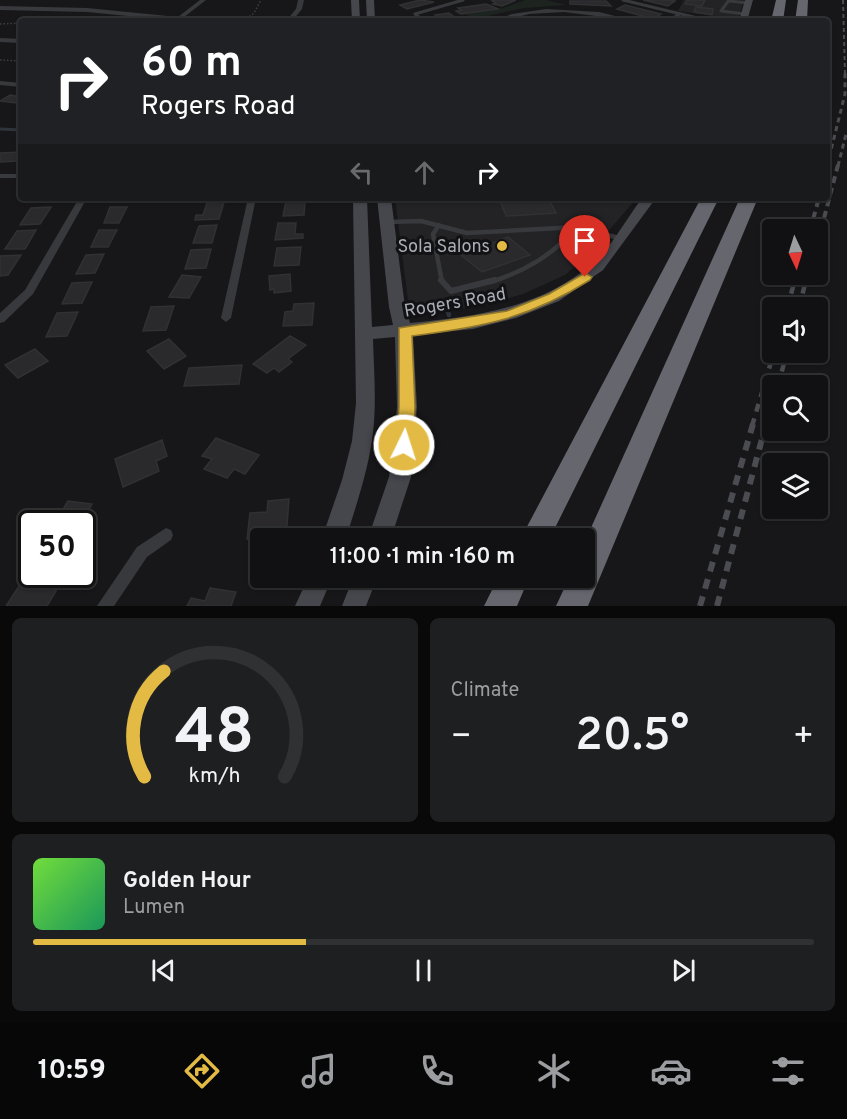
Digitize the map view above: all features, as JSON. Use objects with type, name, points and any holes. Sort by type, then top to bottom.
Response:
[{"type":"highway","points":[[778,18],[781,0]]},
{"type":"highway","points":[[801,18],[803,0]]},
{"type":"highway","points":[[540,528],[708,201]]},
{"type":"highway","points":[[595,554],[748,201]]},
{"type":"highway","points":[[500,606],[509,588]]},
{"type":"highway","points":[[572,606],[580,588]]},
{"type":"main road","points":[[355,0],[357,18]]},
{"type":"main road","points":[[370,0],[371,18]]},
{"type":"main road","points":[[744,18],[749,2]]},
{"type":"main road","points":[[337,528],[362,441],[366,403],[360,201]]},
{"type":"main road","points":[[383,528],[400,477],[407,407],[404,332],[397,307],[384,201]]},
{"type":"main road","name":"Rogers Road","points":[[365,334],[404,332],[473,323],[535,305],[585,277],[608,256],[647,201]]},
{"type":"main road","points":[[307,606],[315,588]]},
{"type":"main road","points":[[354,606],[361,588]]},
{"type":"street","points":[[180,18],[203,0]]},
{"type":"street","points":[[291,18],[301,0]]},
{"type":"street","points":[[0,8],[87,10],[160,18]]},
{"type":"street","points":[[508,18],[524,14],[558,12],[596,14],[617,18]]},
{"type":"street","points":[[0,40],[18,41]]},
{"type":"street","points":[[0,82],[18,85]]},
{"type":"street","points":[[0,176],[18,176]]},
{"type":"street","points":[[0,319],[29,292],[81,201]]},
{"type":"street","points":[[226,318],[251,201]]},
{"type":"street","points":[[105,606],[142,552],[166,535]]},
{"type":"lane","points":[[452,0],[456,2]]},
{"type":"lane","points":[[420,18],[415,14],[463,0]]},
{"type":"lane","points":[[623,0],[697,18]]},
{"type":"lane","points":[[744,18],[721,11],[729,0],[749,2]]},
{"type":"lane","points":[[673,18],[680,14]]},
{"type":"lane","points":[[386,222],[421,221],[467,232],[577,227],[619,238]]},
{"type":"lane","points":[[439,225],[433,234],[442,284],[451,291],[482,285],[540,263],[568,240],[577,227]]},
{"type":"path","points":[[248,18],[254,13],[261,0]]},
{"type":"path","points":[[0,24],[18,23]]},
{"type":"path","points":[[0,60],[18,61]]},
{"type":"shaded area","points":[[525,0],[546,0],[566,5],[524,8],[479,18],[465,14],[503,8]]},
{"type":"shaded area","points":[[684,0],[744,0],[738,18],[678,11]]},
{"type":"shaded area","points":[[395,201],[634,201],[585,258],[565,275],[523,294],[485,305],[430,313],[412,305],[408,300]]},
{"type":"building","points":[[420,0],[434,2],[407,9],[400,5]]},
{"type":"building","points":[[516,0],[502,6],[493,4],[496,3],[492,1]]},
{"type":"building","points":[[643,0],[669,0],[675,1],[668,6]]},
{"type":"building","points":[[687,0],[705,0],[702,6],[685,4]]},
{"type":"building","points":[[570,1],[606,1],[611,6],[570,4]]},
{"type":"building","points":[[486,4],[498,9],[461,14],[456,11],[461,10],[458,8]]},
{"type":"building","points":[[625,5],[661,14],[649,18],[617,9]]},
{"type":"building","points":[[696,7],[713,9],[712,15],[694,12]]},
{"type":"building","points":[[449,13],[456,18],[438,18],[435,15]]},
{"type":"building","points":[[10,95],[18,96],[17,103],[0,101]]},
{"type":"building","points":[[18,152],[18,159],[17,161],[0,162],[0,153]]},
{"type":"building","points":[[286,201],[305,201],[304,215],[283,216]]},
{"type":"building","points":[[500,201],[550,201],[556,213],[506,216]]},
{"type":"building","points":[[224,202],[219,219],[195,220],[196,215],[203,215],[207,203]]},
{"type":"building","points":[[51,207],[40,224],[20,225],[31,208]]},
{"type":"building","points":[[110,207],[127,207],[119,223],[104,223]]},
{"type":"building","points":[[278,223],[296,223],[295,234],[303,234],[303,238],[275,240]]},
{"type":"building","points":[[217,225],[212,243],[193,243],[199,226]]},
{"type":"building","points":[[36,230],[25,249],[5,249],[17,231]]},
{"type":"building","points":[[99,230],[117,230],[108,247],[91,247]]},
{"type":"building","name":"Sola Salons","points":[[508,237],[530,255],[482,272],[461,255]]},
{"type":"building","points":[[301,247],[299,265],[274,266],[277,248]]},
{"type":"building","points":[[211,249],[206,268],[185,269],[191,250]]},
{"type":"building","points":[[104,254],[95,273],[76,274],[86,255]]},
{"type":"building","points":[[21,255],[8,275],[0,276],[0,256]]},
{"type":"building","points":[[290,274],[291,291],[274,293],[274,289],[270,290],[269,276]]},
{"type":"building","points":[[182,275],[201,277],[189,298],[169,297]]},
{"type":"building","points":[[92,282],[82,303],[62,304],[72,283]]},
{"type":"building","points":[[314,303],[312,325],[283,326],[285,312],[293,311],[294,304]]},
{"type":"building","points":[[174,306],[166,330],[143,331],[151,307]]},
{"type":"building","points":[[78,312],[67,336],[46,337],[57,313]]},
{"type":"building","points":[[290,336],[306,345],[288,359],[292,362],[279,372],[274,368],[267,373],[253,364]]},
{"type":"building","points":[[169,339],[186,356],[164,369],[147,351]]},
{"type":"building","points":[[35,349],[48,361],[18,378],[5,365]]},
{"type":"building","points":[[242,365],[239,384],[184,386],[189,368]]},
{"type":"building","points":[[216,438],[259,455],[245,474],[234,469],[227,478],[204,469],[212,459],[202,456]]},
{"type":"building","points":[[162,440],[167,456],[156,461],[159,471],[123,487],[115,459]]},
{"type":"building","points":[[289,499],[287,528],[250,528],[250,539],[247,539],[250,513],[267,512],[268,501]]},
{"type":"building","points":[[68,501],[92,504],[89,510],[63,510]]},
{"type":"building","points":[[18,588],[58,588],[47,606],[6,606]]},
{"type":"building","points":[[210,588],[236,592],[231,606],[187,606],[191,598],[205,601]]},
{"type":"waterway","points":[[0,129],[18,130]]},
{"type":"waterway","points":[[449,315],[446,305],[454,303]]},
{"type":"railway","points":[[843,0],[845,74]]},
{"type":"railway","points":[[830,154],[845,94],[845,74]]},
{"type":"railway","points":[[838,166],[846,134]]},
{"type":"railway","points":[[830,195],[838,165]]},
{"type":"railway","points":[[813,219],[818,201]]},
{"type":"railway","points":[[824,219],[829,201]]},
{"type":"railway","points":[[790,297],[794,285]]},
{"type":"railway","points":[[802,297],[805,285]]},
{"type":"railway","points":[[752,426],[771,363]]},
{"type":"railway","points":[[781,375],[784,363]]},
{"type":"railway","points":[[700,606],[753,424]]},
{"type":"railway","points":[[717,606],[762,439]]},
{"type":"place","name":"Sola Salons","points":[[502,246]]},
{"type":"route","points":[[404,445],[407,407],[404,332],[473,323],[510,315],[554,297],[585,277]]}]
